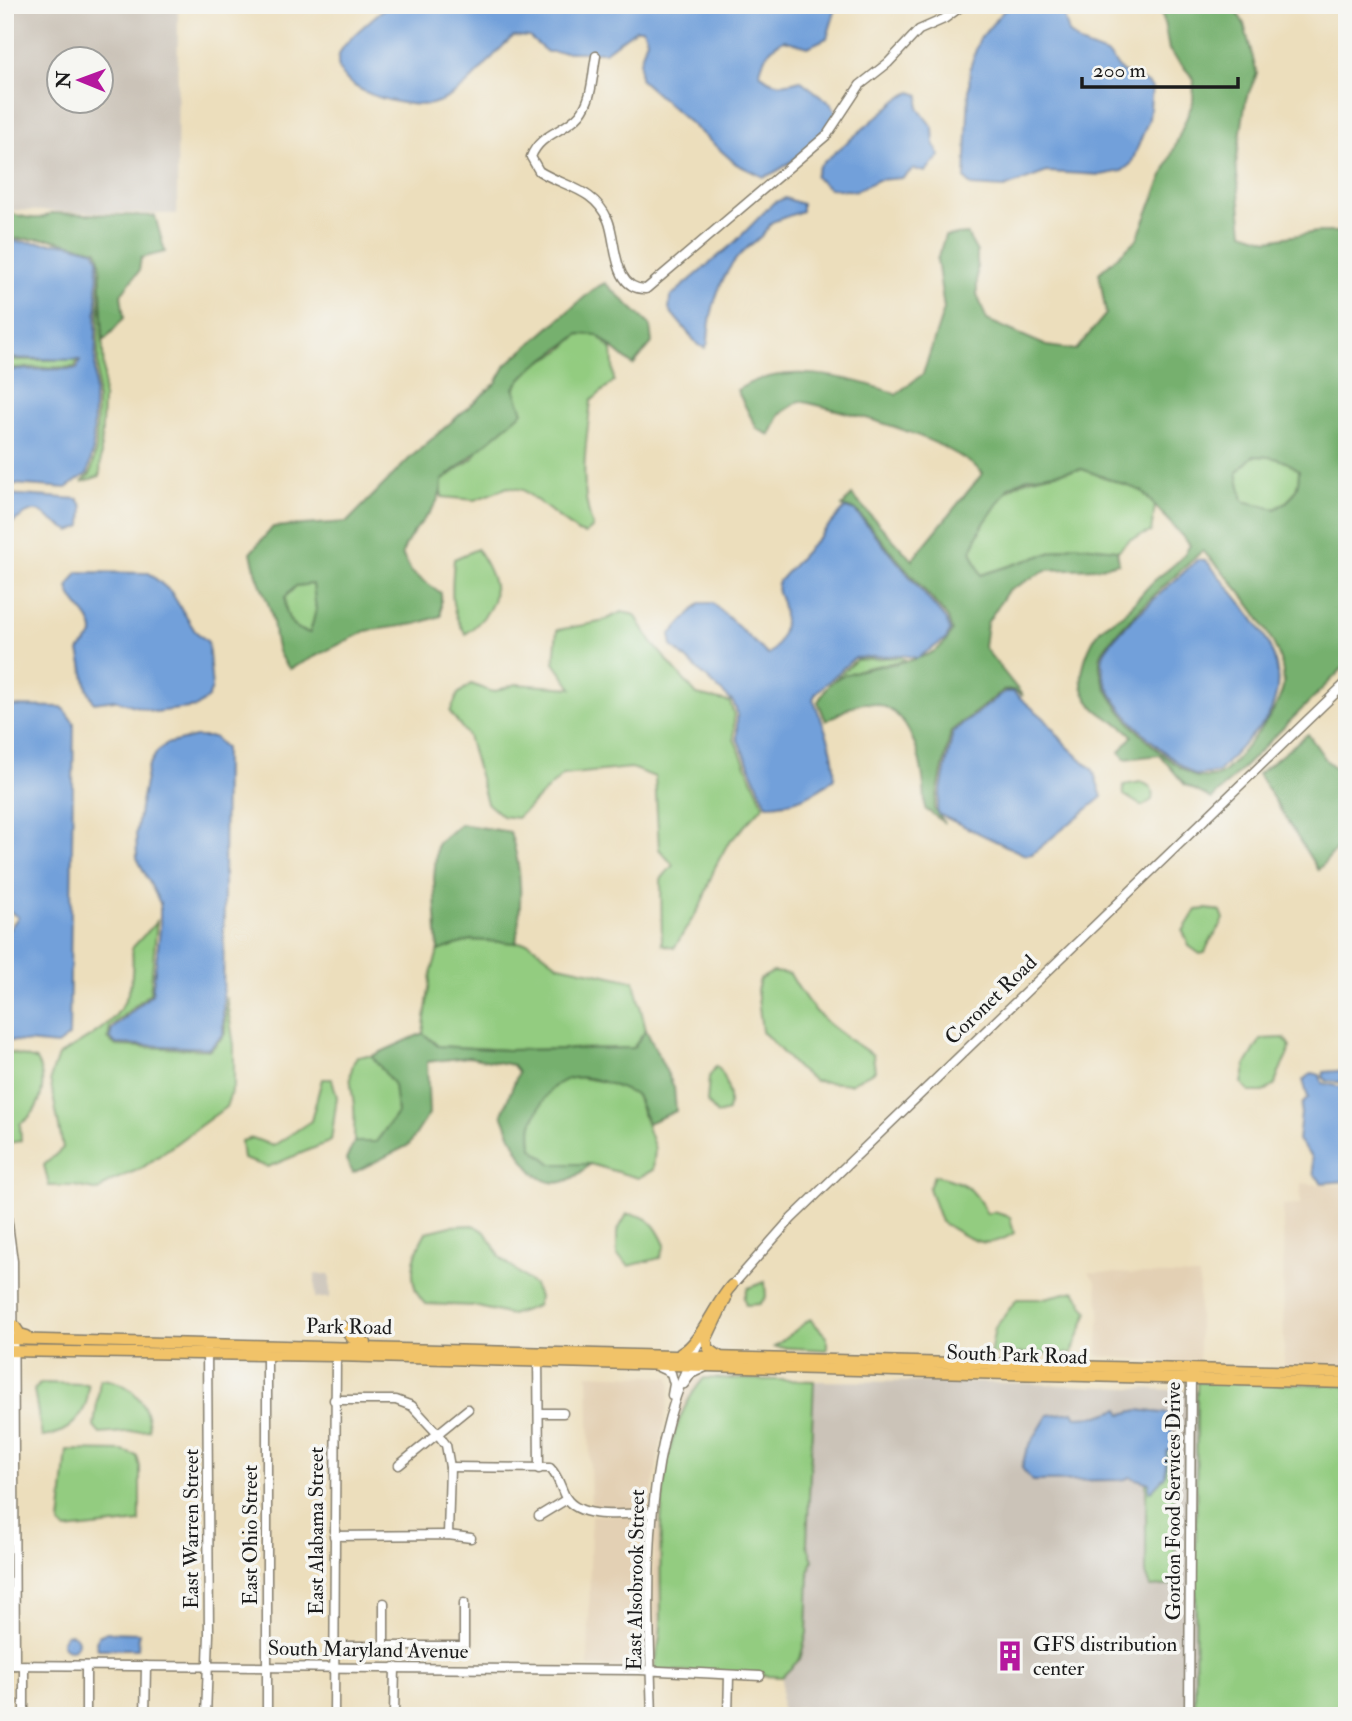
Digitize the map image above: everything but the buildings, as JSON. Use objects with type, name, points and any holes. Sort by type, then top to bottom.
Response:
[{"type":"main road","points":[[678,1355],[690,1349],[720,1298],[733,1284]]},
{"type":"main road","points":[[719,1356],[709,1349],[706,1336],[733,1284]]},
{"type":"main road","points":[[14,1325],[20,1334],[91,1341]]},
{"type":"main road","points":[[344,1326],[352,1338],[377,1346]]},
{"type":"main road","points":[[9,1345],[91,1341]]},
{"type":"main road","name":"Park Road","points":[[91,1341],[208,1348],[267,1355],[377,1346],[687,1366]]},
{"type":"main road","name":"Park Road","points":[[9,1345],[208,1348],[273,1348],[286,1345],[336,1351],[538,1356]]},
{"type":"main road","points":[[336,1351],[400,1351],[411,1348]]},
{"type":"main road","points":[[538,1356],[609,1353],[692,1355]]},
{"type":"main road","points":[[598,1362],[672,1362],[692,1355]]},
{"type":"main road","name":"South Park Road","points":[[692,1355],[1278,1376],[1347,1381]]},
{"type":"main road","points":[[687,1366],[706,1360],[775,1357]]},
{"type":"main road","name":"South Park Road","points":[[687,1366],[1154,1378],[1191,1374]]},
{"type":"main road","name":"South Park Road","points":[[1278,1376],[1347,1373]]},
{"type":"street","points":[[596,56],[592,88],[580,114],[543,139],[531,156],[539,171],[575,186],[602,209],[611,230],[621,275],[633,287],[646,289],[827,135],[860,85],[888,63],[919,30],[944,19],[963,5]]},
{"type":"street","name":"Coronet Road","points":[[687,1366],[733,1284],[791,1219],[1345,685]]},
{"type":"street","points":[[5,1202],[13,1262],[14,1325],[9,1345],[24,1716]]},
{"type":"street","name":"East Warren Street","points":[[206,1716],[208,1348]]},
{"type":"street","name":"East Alabama Street","points":[[334,1716],[336,1351]]},
{"type":"street","name":"East Ohio Street","points":[[267,1355],[267,1716]]},
{"type":"street","points":[[538,1356],[539,1469]]},
{"type":"street","points":[[652,1364],[665,1369],[673,1378],[668,1419]]},
{"type":"street","name":"East Alsobrook Street","points":[[652,1716],[652,1513],[668,1419],[687,1366]]},
{"type":"street","points":[[668,1419],[691,1374],[711,1366]]},
{"type":"street","name":"Gordon Food Services Drive","points":[[1189,1716],[1191,1374]]},
{"type":"street","points":[[334,1400],[396,1400],[412,1406],[437,1433],[446,1445],[450,1467],[448,1535]]},
{"type":"street","points":[[399,1465],[468,1409]]},
{"type":"street","points":[[539,1413],[563,1413]]},
{"type":"street","points":[[450,1467],[550,1468],[557,1475],[567,1499],[583,1512],[652,1513]]},
{"type":"street","points":[[539,1516],[567,1499]]},
{"type":"street","points":[[334,1535],[448,1535],[471,1538]]},
{"type":"street","points":[[384,1603],[384,1648]]},
{"type":"street","points":[[334,1646],[464,1646],[464,1603]]},
{"type":"street","name":"South Maryland Avenue","points":[[5,1665],[333,1666],[760,1676]]},
{"type":"street","points":[[86,1666],[86,1716]]},
{"type":"street","points":[[145,1666],[145,1716]]},
{"type":"street","points":[[394,1716],[395,1667]]},
{"type":"street","points":[[728,1716],[729,1676]]},
{"type":"shaded area","points":[[5,5],[178,5],[177,214],[5,210]]},
{"type":"shaded area","points":[[1301,1183],[1339,1186],[1347,1183],[1347,1371],[1284,1369],[1283,1205],[1300,1204]]},
{"type":"shaded area","points":[[5,1200],[7,1205],[12,1328],[5,1328]]},
{"type":"shaded area","points":[[1089,1272],[1199,1276],[1199,1365],[1097,1356],[1100,1310],[1096,1282]]},
{"type":"shaded area","points":[[315,1274],[330,1274],[330,1298],[315,1298]]},
{"type":"shaded area","points":[[5,1365],[7,1655],[5,1655]]},
{"type":"shaded area","points":[[588,1374],[669,1377],[671,1384],[649,1510],[591,1509]]},
{"type":"shaded area","points":[[691,1377],[704,1378],[691,1392],[676,1433],[664,1488],[662,1624],[654,1670],[654,1524],[660,1472],[671,1419]]},
{"type":"shaded area","points":[[814,1381],[1018,1383],[1198,1391],[1195,1716],[816,1716],[812,1710],[798,1707],[781,1716],[782,1677],[800,1659],[807,1633],[809,1573],[813,1560],[807,1545]],"holes":[[[1119,1409],[1122,1414],[1138,1410],[1154,1410],[1162,1414],[1146,1574],[1146,1483],[1130,1477],[1123,1480],[1032,1481],[1021,1465],[1048,1415],[1073,1412],[1076,1417],[1099,1416]]]},
{"type":"shaded area","points":[[591,1515],[648,1515],[647,1668],[588,1667]]},
{"type":"green space","points":[[1161,5],[1233,5],[1244,24],[1257,74],[1246,99],[1236,164],[1243,232],[1268,240],[1317,232],[1347,232],[1347,664],[1212,799],[1185,785],[1160,755],[1125,759],[1120,752],[1132,736],[1122,726],[1100,713],[1087,699],[1082,682],[1086,658],[1101,629],[1127,610],[1152,583],[1179,560],[1190,545],[1142,491],[1082,469],[1029,477],[1009,487],[981,528],[971,551],[981,575],[1074,545],[1117,550],[1119,563],[1096,568],[1046,570],[1007,592],[987,623],[984,647],[1023,696],[1013,690],[1004,690],[951,731],[934,809],[945,823],[925,809],[923,777],[914,742],[896,714],[883,706],[866,703],[851,707],[826,721],[818,702],[834,680],[865,669],[917,659],[932,653],[944,644],[952,631],[948,618],[856,510],[842,506],[852,495],[912,560],[983,473],[965,460],[921,437],[871,419],[800,401],[780,414],[770,435],[757,429],[737,390],[774,376],[815,374],[858,382],[896,394],[923,374],[944,309],[937,260],[945,236],[967,234],[977,252],[977,294],[987,320],[1047,346],[1076,350],[1106,314],[1099,273],[1137,239],[1193,102],[1194,79],[1169,50]],"holes":[[[1253,456],[1278,459],[1299,470],[1294,494],[1275,509],[1243,501],[1237,472]],[[1202,551],[1256,613],[1277,652],[1283,671],[1281,695],[1266,723],[1231,765],[1217,776],[1209,777],[1196,777],[1182,769],[1149,742],[1118,707],[1107,689],[1101,671],[1101,655],[1116,634]]]},
{"type":"green space","points":[[5,212],[35,218],[52,213],[155,216],[165,252],[141,258],[139,271],[121,294],[124,318],[103,342],[100,259],[97,250],[50,239],[5,239]]},
{"type":"green space","points":[[100,271],[104,377],[100,476],[82,482],[91,473],[96,449]]},
{"type":"green space","points":[[605,283],[650,325],[652,343],[633,365],[597,335],[579,334],[520,380],[514,388],[523,412],[442,481],[437,501],[412,534],[402,554],[411,572],[441,593],[441,616],[416,624],[366,631],[290,669],[277,648],[270,609],[251,552],[273,527],[347,522],[410,458],[496,383],[506,365],[595,288]],"holes":[[[313,584],[316,610],[310,633],[303,631],[290,621],[285,597],[296,586]]]},
{"type":"green space","points":[[579,334],[597,335],[612,350],[614,381],[591,401],[587,433],[584,480],[593,527],[585,534],[578,532],[523,490],[508,487],[475,500],[442,497],[442,481],[473,458],[526,370],[562,350]]},
{"type":"green space","points":[[5,360],[77,361],[75,367],[5,368]]},
{"type":"green space","points":[[1253,456],[1277,459],[1299,470],[1294,494],[1275,509],[1243,501],[1237,472]]},
{"type":"green space","points":[[1082,469],[1142,491],[1155,506],[1151,532],[1130,539],[1117,552],[1074,545],[981,575],[971,551],[981,528],[1001,498],[1024,481]]},
{"type":"green space","points":[[477,549],[491,574],[494,594],[486,614],[466,634],[454,608],[454,559]]},
{"type":"green space","points":[[313,584],[316,610],[310,633],[290,621],[285,597],[296,586]]},
{"type":"green space","points":[[622,612],[635,615],[652,643],[697,695],[730,702],[734,715],[734,739],[764,805],[727,845],[715,867],[701,905],[674,948],[662,944],[661,879],[673,865],[659,849],[655,777],[631,768],[563,775],[517,818],[502,816],[487,803],[468,736],[450,712],[458,694],[471,684],[493,692],[516,684],[572,688],[554,663],[557,630],[600,622]]},
{"type":"green space","points":[[901,657],[906,660],[861,669],[834,680],[856,660]]},
{"type":"green space","points":[[1308,734],[1327,761],[1347,777],[1347,837],[1318,870],[1258,774]]},
{"type":"green space","points":[[1141,782],[1153,793],[1152,800],[1142,806],[1124,795],[1123,785]]},
{"type":"green space","points":[[460,824],[510,832],[520,887],[516,943],[471,940],[438,951],[434,878],[437,844]]},
{"type":"green space","points":[[1196,910],[1221,911],[1224,919],[1205,953],[1200,954],[1189,946],[1183,931]]},
{"type":"green space","points":[[157,921],[150,993],[110,1027],[108,1039],[116,1046],[211,1050],[225,1034],[226,997],[234,1045],[234,1084],[226,1107],[142,1168],[109,1182],[99,1191],[74,1186],[49,1186],[44,1165],[63,1148],[50,1079],[58,1056],[105,1026],[116,1015],[130,988],[132,948]]},
{"type":"green space","points":[[471,940],[529,943],[559,965],[634,981],[646,1030],[634,1048],[508,1050],[438,1046],[423,1033],[431,974],[438,951]]},
{"type":"green space","points":[[773,972],[790,974],[816,1012],[873,1055],[875,1071],[850,1084],[815,1081],[797,1068],[762,1031],[757,990],[760,979]]},
{"type":"green space","points":[[646,1030],[674,1087],[676,1111],[648,1123],[636,1095],[596,1080],[572,1078],[561,1082],[551,1090],[533,1120],[532,1148],[552,1164],[590,1164],[573,1178],[558,1183],[545,1181],[524,1161],[516,1146],[502,1114],[518,1073],[513,1065],[468,1057],[427,1062],[429,1114],[409,1145],[353,1173],[346,1160],[354,1142],[376,1142],[397,1113],[394,1085],[372,1056],[423,1033],[438,1046],[508,1050],[633,1048]]},
{"type":"green space","points":[[1284,1038],[1290,1046],[1275,1085],[1263,1092],[1249,1092],[1242,1083],[1246,1064],[1261,1039]]},
{"type":"green space","points":[[5,1051],[36,1060],[42,1078],[38,1104],[20,1124],[21,1141],[9,1143],[5,1139]]},
{"type":"green space","points":[[357,1056],[372,1056],[395,1085],[397,1113],[376,1142],[354,1142],[351,1075]]},
{"type":"green space","points":[[716,1066],[726,1081],[729,1099],[728,1111],[717,1114],[707,1102],[709,1077]]},
{"type":"green space","points":[[571,1076],[606,1082],[636,1095],[655,1149],[653,1170],[638,1178],[590,1164],[552,1164],[532,1148],[530,1122],[550,1086]]},
{"type":"green space","points":[[322,1079],[332,1079],[337,1097],[331,1141],[268,1167],[243,1159],[241,1141],[253,1138],[273,1146],[311,1121]]},
{"type":"green space","points":[[934,1175],[967,1187],[987,1214],[994,1212],[1010,1217],[1014,1233],[985,1243],[968,1238],[941,1222],[929,1188]]},
{"type":"green space","points":[[627,1214],[641,1216],[655,1227],[665,1245],[660,1258],[629,1266],[617,1255],[617,1232]]},
{"type":"green space","points":[[473,1225],[485,1232],[501,1258],[534,1285],[539,1297],[537,1306],[511,1315],[474,1306],[425,1304],[415,1287],[413,1269],[426,1232],[451,1226]]},
{"type":"green space","points":[[765,1282],[766,1297],[760,1304],[746,1305],[744,1298],[748,1288]]},
{"type":"green space","points":[[1075,1291],[1088,1312],[1072,1353],[990,1354],[995,1328],[1017,1299],[1040,1299]]},
{"type":"green space","points":[[810,1319],[827,1337],[827,1350],[774,1347]]},
{"type":"green space","points":[[704,1378],[814,1381],[807,1544],[813,1560],[809,1573],[807,1633],[800,1659],[782,1677],[654,1670],[661,1628],[661,1528],[668,1462],[675,1431],[687,1403]]},
{"type":"green space","points":[[100,1379],[120,1384],[135,1394],[145,1410],[149,1430],[100,1434],[94,1427]]},
{"type":"green space","points":[[1197,1382],[1347,1385],[1347,1716],[1195,1716]]},
{"type":"green space","points":[[40,1383],[88,1384],[86,1404],[76,1420],[61,1432],[42,1437],[34,1390]]},
{"type":"green space","points":[[1173,1449],[1176,1585],[1151,1587],[1146,1574],[1146,1483],[1149,1483],[1152,1490],[1165,1476],[1167,1451]]},
{"type":"green space","points":[[67,1450],[123,1451],[137,1456],[140,1467],[140,1522],[66,1530],[60,1524]]},
{"type":"water","points":[[388,5],[837,5],[827,38],[808,47],[784,40],[768,53],[760,73],[778,83],[800,80],[830,103],[837,113],[805,151],[763,177],[736,164],[640,79],[640,61],[647,39],[643,29],[636,29],[605,52],[547,52],[529,37],[514,36],[456,93],[432,104],[405,104],[357,88],[345,79],[339,68],[342,49]]},
{"type":"water","points":[[1008,5],[1061,5],[1069,33],[1080,44],[1109,55],[1122,72],[1148,83],[1152,88],[1149,119],[1131,164],[1122,171],[1101,175],[1047,172],[1004,188],[971,186],[965,178],[970,68],[979,40]]},
{"type":"water","points":[[911,92],[920,95],[918,108],[933,128],[934,143],[940,156],[925,172],[914,169],[902,178],[878,180],[855,191],[829,188],[815,177],[819,166],[898,99]]},
{"type":"water","points":[[785,198],[802,204],[802,211],[772,222],[737,258],[718,293],[708,343],[705,348],[698,345],[669,310],[670,297],[736,241],[773,203]]},
{"type":"water","points":[[5,241],[69,244],[95,251],[98,259],[93,449],[88,473],[66,488],[12,484],[5,474],[5,370],[77,369],[80,360],[5,358]]},
{"type":"water","points":[[5,494],[78,499],[83,507],[82,526],[71,531],[34,511],[5,529]]},
{"type":"water","points":[[845,508],[855,511],[946,620],[950,631],[946,639],[917,658],[902,655],[854,658],[816,693],[813,699],[831,748],[834,778],[803,798],[767,805],[737,738],[737,712],[733,702],[672,646],[670,635],[700,603],[713,603],[768,655],[777,644],[784,625],[778,582]]},
{"type":"water","points":[[1197,560],[1205,560],[1210,565],[1253,618],[1274,656],[1278,677],[1275,699],[1265,721],[1217,773],[1195,775],[1150,740],[1120,707],[1109,690],[1103,672],[1103,656],[1130,622]]},
{"type":"water","points":[[78,572],[149,573],[171,592],[195,631],[208,642],[212,688],[208,698],[197,707],[155,712],[115,700],[94,703],[87,688],[79,651],[93,635],[92,628],[73,600],[68,587]]},
{"type":"water","points":[[1005,692],[1013,692],[1044,718],[1066,745],[1093,770],[1102,797],[1032,854],[1025,855],[938,814],[937,809],[953,732]]},
{"type":"water","points":[[5,706],[62,707],[74,723],[69,1036],[57,1045],[5,1040],[5,935],[18,917],[5,909]]},
{"type":"water","points":[[195,737],[214,737],[225,748],[223,1034],[210,1048],[116,1044],[110,1038],[112,1029],[152,994],[160,930],[160,903],[137,858],[136,834],[148,767],[157,752],[166,744]]},
{"type":"water","points":[[1347,1070],[1347,1083],[1327,1081],[1323,1077],[1324,1072]]},
{"type":"water","points":[[1313,1073],[1320,1075],[1322,1083],[1347,1088],[1347,1181],[1322,1183],[1314,1174],[1311,1157],[1298,1140],[1302,1104],[1308,1098],[1303,1080]]},
{"type":"water","points":[[1119,1409],[1122,1414],[1138,1410],[1170,1414],[1173,1449],[1167,1451],[1165,1476],[1149,1492],[1149,1483],[1130,1477],[1123,1480],[1032,1481],[1022,1468],[1026,1451],[1048,1415],[1073,1412],[1076,1417],[1099,1416]]},
{"type":"water","points":[[107,1632],[139,1633],[138,1649],[98,1649],[98,1636]]},
{"type":"water","points":[[67,1634],[73,1634],[78,1642],[76,1648],[67,1650],[62,1645],[62,1639]]},
{"type":"place","name":"GFS distribution center","points":[[1010,1656]]}]
